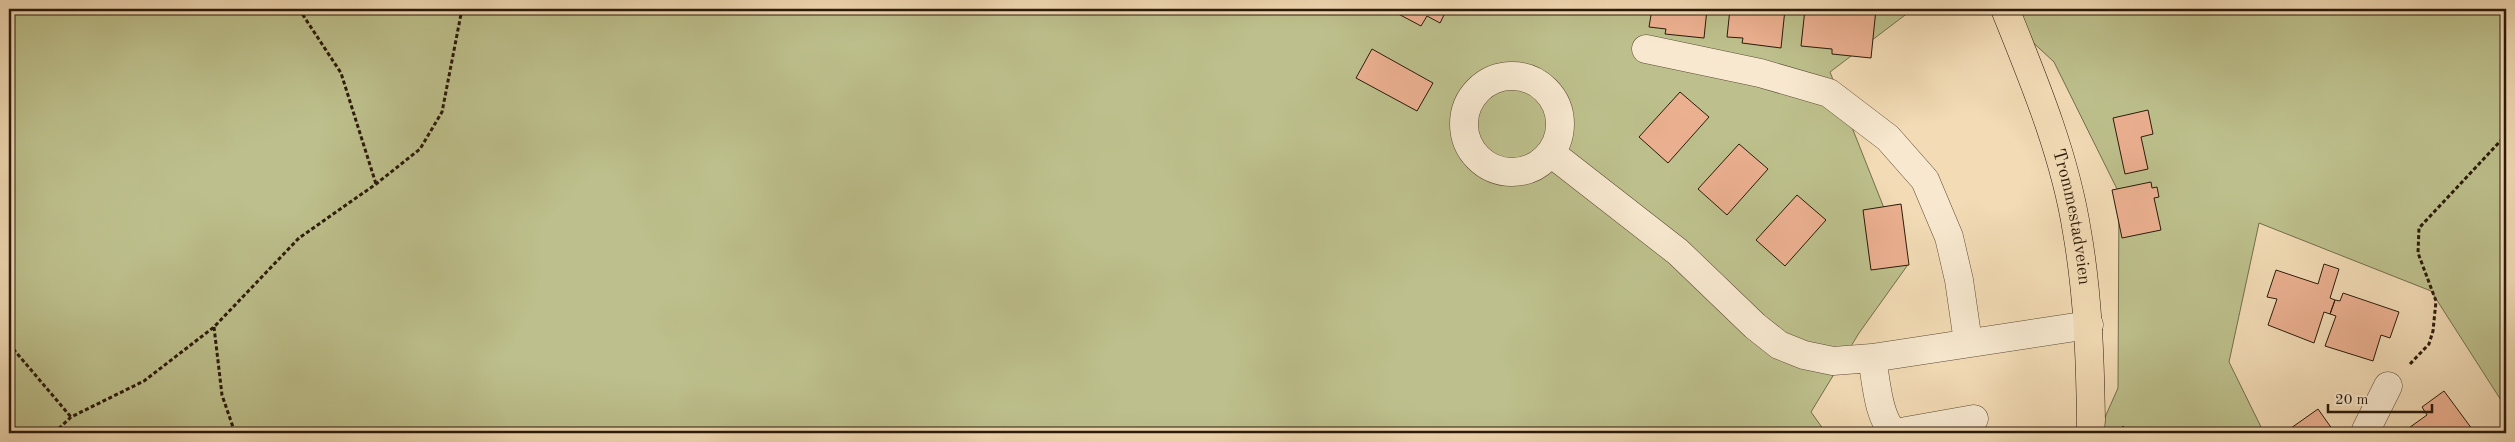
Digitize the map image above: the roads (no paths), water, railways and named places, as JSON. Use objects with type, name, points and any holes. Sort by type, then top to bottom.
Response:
[{"type":"main road","name":"Trommestadveien","points":[[2005,9],[2035,83],[2059,156],[2077,230],[2089,325],[2090,433]]},
{"type":"street","points":[[1646,49],[1760,73],[1829,93],[1888,138],[1925,180],[1948,237],[1959,280],[1968,342]]},
{"type":"street","points":[[1551,153],[1678,252],[1755,326],[1779,345],[1804,355],[1833,361],[1872,358],[2089,325]]},
{"type":"street","points":[[1872,358],[1884,416],[1888,427],[1896,433],[1974,419]]},
{"type":"street","points":[[2368,433],[2366,430],[2388,386]]}]
